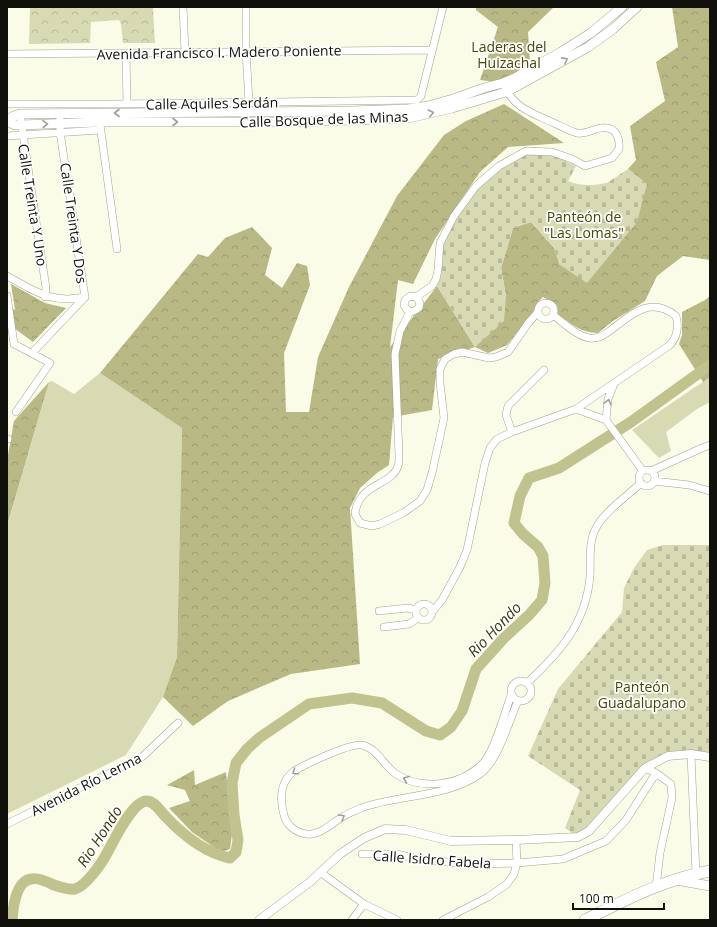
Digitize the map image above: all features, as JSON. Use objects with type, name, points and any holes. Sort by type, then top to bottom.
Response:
[{"type":"main road","name":"Calle Bosque de las Minas","points":[[504,87],[590,33],[622,7]]},
{"type":"main road","name":"Calle Bosque de las Minas","points":[[99,122],[60,113],[20,114],[7,121],[15,125],[60,128],[99,122],[408,109],[453,99],[484,88],[504,87],[588,47],[613,29],[637,7]]},
{"type":"main road","points":[[585,920],[656,887],[710,871]]},
{"type":"main road","points":[[676,880],[710,886]]},
{"type":"street","points":[[183,7],[185,52]]},
{"type":"street","points":[[246,7],[246,51],[249,102]]},
{"type":"street","points":[[432,50],[443,7]]},
{"type":"street","name":"Avenida Francisco I. Madero Poniente","points":[[7,54],[432,50]]},
{"type":"street","name":"Calle Aquiles Serdán","points":[[7,104],[417,100],[421,96],[432,50]]},
{"type":"street","points":[[126,53],[127,104]]},
{"type":"street","points":[[410,312],[405,308],[404,302],[410,296],[416,297],[432,286],[436,279],[440,243],[454,216],[476,186],[499,166],[526,151],[552,152],[585,166],[612,158],[619,149],[619,138],[616,133],[608,128],[598,128],[590,132],[577,133],[522,109],[504,87]]},
{"type":"street","name":"Calle Treinta Y Dos","points":[[7,276],[45,297],[71,300],[85,297],[60,128],[60,113]]},
{"type":"street","name":"Calle Treinta Y Uno","points":[[20,114],[46,288],[45,297]]},
{"type":"street","points":[[99,122],[117,249]]},
{"type":"street","points":[[7,136],[23,135],[60,128]]},
{"type":"street","points":[[32,353],[85,297]]},
{"type":"street","points":[[416,297],[420,306],[417,310],[410,312],[400,331],[395,354],[399,456],[398,467],[392,475],[364,494],[358,500],[355,507],[355,514],[360,523],[365,525],[372,526],[380,524],[403,513],[420,501],[426,490],[432,473],[444,418],[440,369],[445,359],[462,352],[489,358],[508,352],[538,312],[540,306],[549,303],[554,308],[553,315],[550,318],[546,319],[540,316],[538,312]]},
{"type":"street","points":[[7,300],[9,322],[14,344]]},
{"type":"street","points":[[384,627],[409,624],[418,618],[426,620],[430,617],[432,612],[442,600],[467,550],[485,463],[490,448],[497,439],[512,432],[576,409],[659,353],[674,340],[678,328],[676,316],[663,308],[654,306],[646,307],[625,319],[602,336],[591,338],[572,330],[553,315]]},
{"type":"street","points":[[7,348],[11,344],[14,344],[50,363],[16,412]]},
{"type":"street","points":[[512,432],[506,415],[508,406],[544,370]]},
{"type":"street","points":[[607,422],[608,400],[614,384]]},
{"type":"street","points":[[576,409],[607,422],[641,469],[651,471],[710,445]]},
{"type":"street","points":[[641,469],[639,478],[641,483]]},
{"type":"street","points":[[651,471],[654,476],[654,481]]},
{"type":"street","points":[[641,483],[648,485],[654,481],[689,484],[710,491]]},
{"type":"street","points":[[527,683],[550,662],[574,630],[587,598],[590,576],[591,544],[595,528],[641,483]]},
{"type":"street","points":[[416,610],[425,604],[430,607],[432,612]]},
{"type":"street","points":[[379,612],[408,608],[416,610]]},
{"type":"street","points":[[416,610],[418,618]]},
{"type":"street","points":[[521,682],[527,683],[530,688],[530,694],[524,701],[518,701],[513,697],[511,688],[515,684],[521,682]]},
{"type":"street","points":[[512,694],[492,749],[484,762],[461,778],[444,783],[425,784],[407,780],[386,766],[374,751],[364,745],[350,746],[293,772],[285,781],[282,793],[282,808],[285,818],[290,826],[298,832],[308,834],[318,832],[345,815],[377,803],[417,796],[466,783],[481,773],[490,764],[518,701]]},
{"type":"street","name":"Avenida Río Lerma","points":[[7,824],[142,757],[178,724]]},
{"type":"street","points":[[691,754],[696,874]]},
{"type":"street","points":[[259,920],[267,917],[310,882],[340,854],[364,838],[385,829],[406,830],[451,841],[578,837],[590,832],[645,768],[668,756],[691,754],[710,757]]},
{"type":"street","points":[[645,768],[656,773],[671,784],[672,798],[660,853],[656,887]]},
{"type":"street","name":"Calle Isidro Fabela","points":[[362,854],[396,854],[419,859],[466,864],[517,863],[563,859],[606,841],[626,820],[656,773]]},
{"type":"street","points":[[444,920],[488,897],[507,884],[514,874],[517,863],[516,840]]},
{"type":"street","points":[[320,872],[364,904],[396,920]]},
{"type":"street","points":[[352,920],[364,904]]},
{"type":"green space","points":[[30,7],[153,7],[155,43],[123,43],[121,24],[119,20],[91,22],[90,43],[29,44]]},
{"type":"green space","name":"Laderas del Huizachal","points":[[476,7],[554,7],[528,32],[530,61],[515,78],[503,83],[480,80],[498,27],[476,10]]},
{"type":"green space","points":[[672,7],[710,7],[710,260],[683,256],[657,276],[645,301],[613,321],[598,333],[582,330],[572,325],[558,315],[557,305],[543,297],[507,345],[488,353],[475,347],[506,296],[501,268],[513,228],[531,222],[554,248],[560,265],[647,184],[628,169],[636,160],[630,126],[665,101],[656,62],[678,47]]},
{"type":"green space","points":[[504,104],[564,143],[508,147],[480,172],[435,239],[413,284],[398,280],[390,347],[437,286],[475,347],[438,359],[432,410],[393,417],[389,465],[360,488],[350,508],[360,664],[291,674],[228,701],[193,726],[163,697],[177,657],[182,428],[100,373],[198,254],[208,257],[225,238],[252,227],[272,248],[265,275],[282,288],[297,263],[307,266],[310,285],[284,353],[286,412],[309,412],[318,357],[349,287],[397,196],[444,135],[466,121]]},
{"type":"green space","name":"Panteón de \"Las Lomas\"","points":[[526,154],[552,154],[576,166],[568,181],[582,185],[597,185],[606,183],[628,169],[647,184],[637,222],[587,283],[560,265],[554,248],[531,222],[513,228],[501,268],[506,296],[504,321],[475,347],[437,286],[441,272],[442,244],[458,216],[478,187],[501,169]]},
{"type":"green space","points":[[11,284],[45,303],[66,308],[33,342],[7,323],[7,306],[15,310]]},
{"type":"green space","points":[[710,296],[710,377],[703,382],[679,344],[682,335],[682,312]]},
{"type":"green space","points":[[100,373],[182,428],[177,657],[163,697],[126,755],[7,814],[7,527],[49,382],[52,381],[74,394]]},
{"type":"green space","points":[[710,377],[710,402],[697,409],[666,432],[671,451],[659,458],[632,430]]},
{"type":"green space","points":[[49,382],[7,526],[7,461],[14,421]]},
{"type":"green space","name":"Panteón Guadalupano","points":[[663,545],[710,545],[710,757],[668,756],[645,768],[578,837],[565,828],[580,790],[528,756],[558,689],[622,612],[624,588],[634,568],[647,550]]},
{"type":"green space","points":[[194,770],[195,785],[226,772],[232,834],[230,849],[221,852],[192,832],[169,808],[190,801],[185,790],[167,785]]},
{"type":"waterway","name":"Rio Hondo","points":[[12,920],[16,895],[22,884],[26,881],[31,879],[40,879],[56,886],[70,889],[75,889],[84,884],[105,857],[129,815],[140,803],[146,801],[152,802],[172,823],[194,842],[212,852],[230,858],[236,852],[238,840],[234,815],[232,783],[236,763],[247,749],[259,738],[309,704],[352,698],[382,703],[426,731],[440,735],[451,727],[462,711],[476,669],[503,639],[529,615],[542,600],[545,583],[543,556],[538,547],[523,534],[514,523],[520,496],[529,478],[559,468],[631,422],[710,365]]}]
